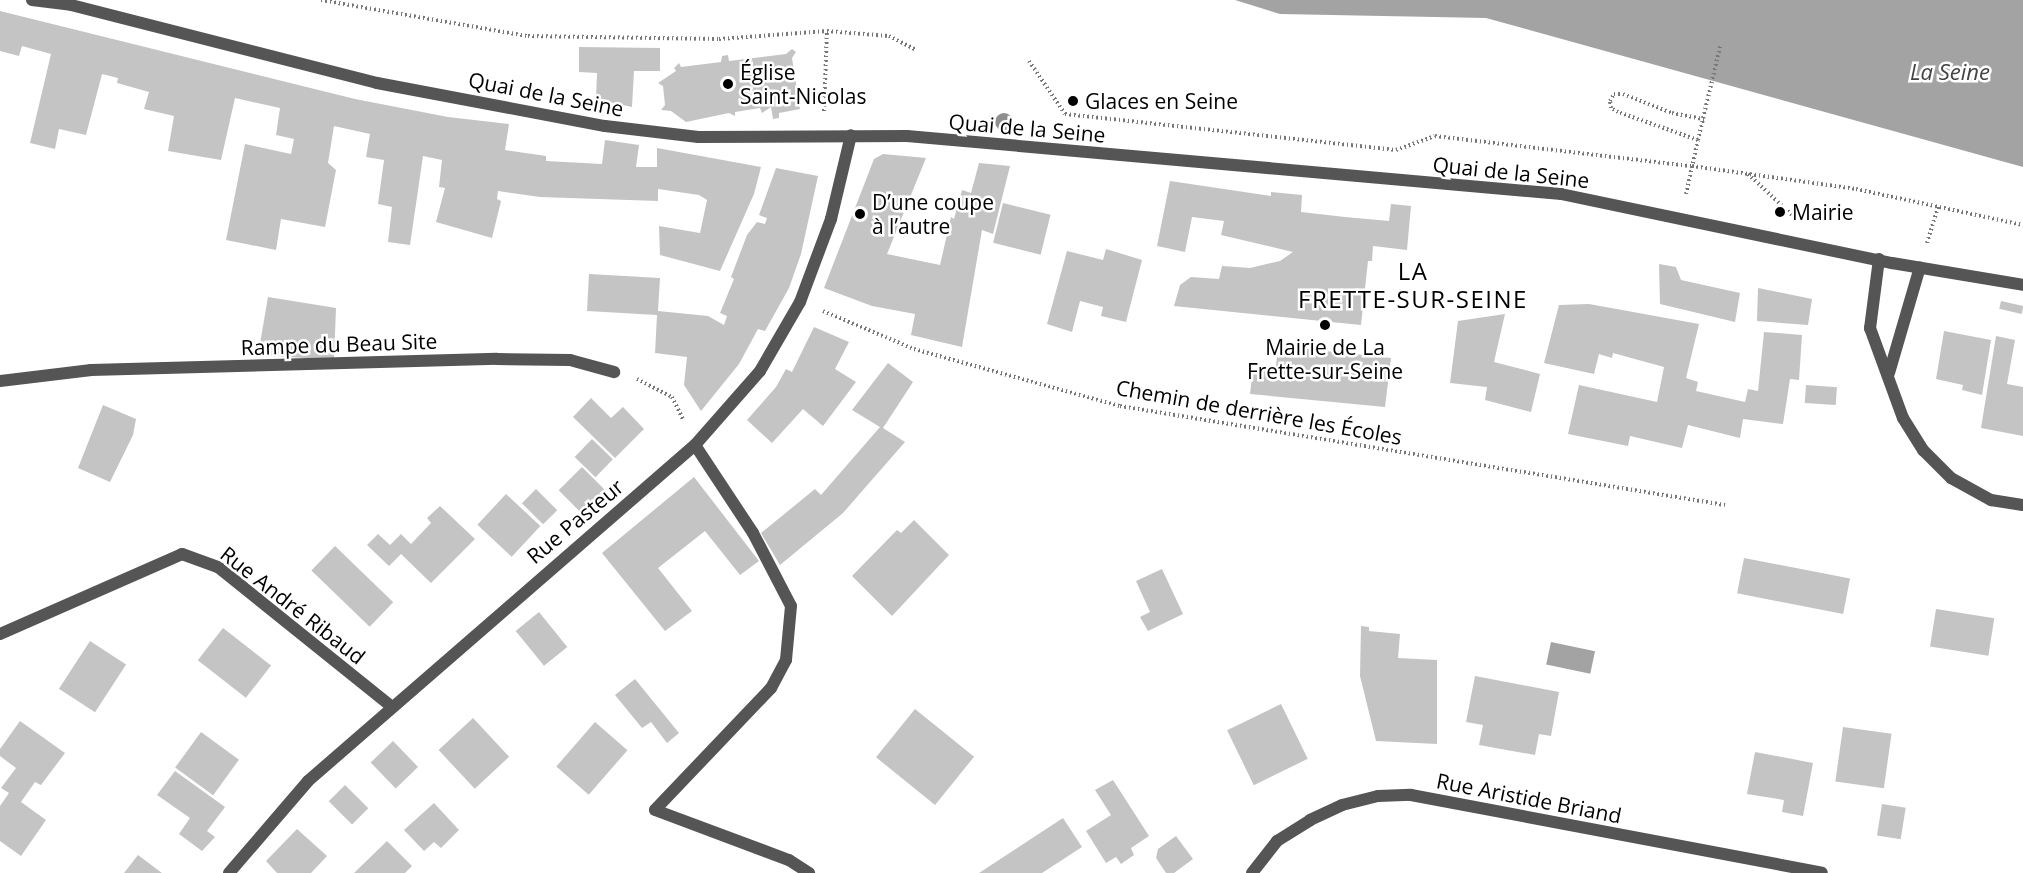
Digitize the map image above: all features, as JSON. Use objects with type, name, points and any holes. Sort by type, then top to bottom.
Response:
[{"type":"street","name":"Quai de la Seine","points":[[32,0],[71,5],[376,83],[605,126],[698,137],[823,139],[851,135],[908,136],[1562,194],[1879,260],[2023,285]]},
{"type":"street","name":"Rue Pasteur","points":[[229,873],[308,781],[391,706],[695,445],[759,370],[800,302],[831,219],[851,135]]},
{"type":"street","points":[[1879,260],[1870,328],[1876,353],[1890,373],[1903,418],[1923,450],[1944,471],[1991,500],[2023,505]]},
{"type":"street","points":[[1890,373],[1920,267]]},
{"type":"street","name":"Rampe du Beau Site","points":[[0,381],[91,370],[497,359],[570,360],[614,372]]},
{"type":"street","points":[[695,445],[753,533],[790,606],[786,660],[771,688],[655,810],[789,861],[809,873]]},
{"type":"street","name":"Rue André Ribaud","points":[[0,634],[182,554],[218,567],[391,706]]},
{"type":"street","name":"Rue Aristide Briand","points":[[1252,873],[1277,841],[1310,820],[1360,800],[1411,795],[1822,873]]},
{"type":"path","points":[[321,0],[528,36],[719,39],[826,31],[889,36],[916,50]]},
{"type":"path","points":[[823,139],[826,31]]},
{"type":"path","points":[[1680,218],[1720,47]]},
{"type":"path","points":[[1029,62],[1065,114],[1396,150],[1435,136],[1692,166],[1856,189],[2023,225]]},
{"type":"path","points":[[1698,140],[1618,112],[1611,108],[1610,101],[1614,94],[1623,94],[1672,113],[1704,119]]},
{"type":"path","points":[[1747,174],[1797,219]]},
{"type":"path","points":[[1920,267],[1938,207]]},
{"type":"path","name":"Chemin de derrière les Écoles","points":[[800,302],[914,349],[1120,406],[1725,505]]},
{"type":"path","points":[[614,372],[650,383],[672,397]]},
{"type":"water","name":"La Seine","points":[[1235,0],[2023,0],[2023,167],[1486,18],[1280,14]]},
{"type":"water","points":[[1551,642],[1595,651],[1590,674],[1546,664]]},
{"type":"building","points":[[0,11],[355,99],[448,117],[509,124],[505,150],[546,156],[546,161],[602,164],[605,140],[639,145],[636,167],[657,167],[657,148],[761,167],[754,194],[720,271],[660,255],[659,226],[700,233],[707,200],[699,195],[658,189],[658,201],[540,197],[498,191],[497,199],[501,201],[492,238],[436,222],[445,188],[439,187],[442,160],[423,156],[410,245],[388,242],[392,207],[378,204],[384,160],[366,157],[370,134],[334,126],[328,163],[336,170],[325,227],[281,219],[276,250],[226,240],[245,144],[291,154],[294,139],[276,135],[280,108],[235,98],[221,160],[168,151],[174,116],[144,109],[149,92],[117,83],[118,78],[102,74],[86,135],[59,129],[55,149],[30,143],[51,54],[22,46],[19,56],[0,51]]},
{"type":"building","points":[[579,47],[660,48],[660,71],[634,71],[632,107],[596,99],[597,73],[579,72]]},
{"type":"building","name":"Église Saint-Nicolas","points":[[792,49],[796,52],[792,58],[800,109],[779,113],[779,118],[773,119],[771,107],[762,113],[760,108],[735,112],[735,116],[729,113],[686,122],[671,111],[661,110],[665,105],[663,86],[658,83],[676,71],[674,68],[679,63],[681,67],[721,62],[722,56],[728,55],[729,61],[786,54]]},
{"type":"building","points":[[883,154],[926,158],[887,254],[940,265],[951,217],[954,219],[962,190],[971,193],[979,163],[1010,166],[993,234],[982,230],[962,347],[911,335],[915,314],[872,306],[824,288],[874,159]]},
{"type":"building","points":[[776,168],[818,176],[801,254],[789,288],[765,331],[758,329],[739,364],[701,411],[684,385],[687,357],[655,353],[657,315],[587,311],[589,274],[660,278],[658,311],[708,316],[724,325],[727,316],[720,313],[734,279],[731,277],[747,235],[757,222],[765,224],[767,218],[759,215]]},
{"type":"building","points":[[1170,181],[1271,196],[1271,192],[1302,195],[1301,212],[1345,217],[1389,221],[1391,204],[1411,206],[1407,250],[1373,246],[1372,261],[1368,261],[1361,325],[1174,306],[1180,285],[1191,277],[1219,279],[1222,266],[1250,268],[1280,261],[1293,252],[1221,235],[1224,221],[1192,217],[1185,252],[1157,246]]},
{"type":"building","points":[[1003,203],[1051,215],[1041,255],[993,243]]},
{"type":"building","points":[[1106,249],[1142,260],[1126,322],[1101,316],[1103,307],[1080,301],[1072,332],[1047,324],[1067,251],[1103,260]]},
{"type":"building","points":[[1659,264],[1676,267],[1681,280],[1740,293],[1735,322],[1660,304]]},
{"type":"building","points":[[1758,288],[1812,299],[1808,325],[1757,321]]},
{"type":"building","points":[[268,297],[336,308],[334,360],[258,355]]},
{"type":"building","points":[[2001,301],[2023,306],[2022,314],[1999,309]]},
{"type":"building","points":[[1589,304],[1699,324],[1686,378],[1698,382],[1696,391],[1745,402],[1748,389],[1758,391],[1764,332],[1802,335],[1799,380],[1790,379],[1783,424],[1743,419],[1740,438],[1688,425],[1682,448],[1630,436],[1628,446],[1568,434],[1579,385],[1657,402],[1664,367],[1613,353],[1612,358],[1599,354],[1594,374],[1544,363],[1559,305]]},
{"type":"building","points":[[1505,314],[1494,362],[1540,374],[1531,412],[1485,400],[1487,387],[1450,383],[1458,321]]},
{"type":"building","points":[[814,327],[849,342],[835,369],[856,382],[823,426],[803,409],[772,443],[747,420],[776,387],[786,369],[792,372]]},
{"type":"building","points":[[1944,331],[1991,340],[1982,395],[1962,390],[1963,385],[1936,379]]},
{"type":"building","points":[[1996,336],[2015,340],[2007,384],[2023,387],[2023,436],[1981,428]]},
{"type":"building","points":[[1279,346],[1391,358],[1385,407],[1250,394],[1253,368],[1275,370]]},
{"type":"building","points":[[888,363],[913,382],[883,428],[905,442],[843,513],[780,565],[761,533],[815,489],[821,495],[880,427],[852,410]]},
{"type":"building","points":[[1806,385],[1837,387],[1836,405],[1805,403]]},
{"type":"building","points":[[591,398],[611,418],[623,407],[644,429],[615,458],[573,417]]},
{"type":"building","points":[[103,405],[136,419],[133,435],[110,482],[78,468]]},
{"type":"building","points":[[592,439],[613,459],[595,477],[575,457]]},
{"type":"building","points":[[582,467],[606,491],[583,514],[559,490]]},
{"type":"building","points":[[694,477],[759,561],[740,575],[705,531],[658,568],[692,611],[665,631],[602,553]]},
{"type":"building","points":[[536,489],[557,510],[543,524],[522,503]]},
{"type":"building","points":[[506,494],[540,526],[512,557],[477,525]]},
{"type":"building","points":[[440,506],[475,539],[431,583],[401,554],[389,566],[367,545],[378,534],[390,545],[401,534],[411,544],[431,523],[427,518]]},
{"type":"building","points":[[914,520],[949,555],[892,616],[852,576],[897,530],[901,533]]},
{"type":"building","points":[[335,546],[393,602],[370,627],[311,570]]},
{"type":"building","points":[[1744,558],[1850,579],[1843,614],[1737,593]]},
{"type":"building","points":[[1162,569],[1183,614],[1148,631],[1140,617],[1150,612],[1136,581]]},
{"type":"building","points":[[1936,609],[1994,618],[1988,656],[1930,647]]},
{"type":"building","points":[[539,612],[567,647],[544,666],[516,631]]},
{"type":"building","points":[[1361,626],[1369,627],[1369,631],[1400,634],[1398,658],[1437,660],[1437,744],[1376,741],[1360,676]]},
{"type":"building","points":[[223,628],[271,666],[246,698],[198,660]]},
{"type":"building","points":[[90,641],[126,664],[95,712],[59,689]]},
{"type":"building","points":[[1475,676],[1559,692],[1551,736],[1539,734],[1535,755],[1479,745],[1483,725],[1466,722]]},
{"type":"building","points":[[635,679],[679,733],[667,743],[651,722],[642,728],[615,695]]},
{"type":"building","points":[[1281,704],[1308,759],[1254,785],[1227,730]]},
{"type":"building","points":[[915,709],[974,757],[935,805],[876,757]]},
{"type":"building","points":[[473,718],[509,757],[475,789],[439,750]]},
{"type":"building","points":[[20,721],[65,753],[41,785],[35,782],[21,802],[46,820],[21,856],[0,841],[0,806],[9,793],[1,788],[16,768],[0,756],[0,749]]},
{"type":"building","points":[[595,722],[627,750],[589,795],[556,767]]},
{"type":"building","points":[[1843,727],[1892,734],[1884,788],[1835,781]]},
{"type":"building","points":[[201,732],[239,760],[213,795],[175,768]]},
{"type":"building","points":[[393,741],[418,767],[396,788],[371,763]]},
{"type":"building","points":[[1755,752],[1813,763],[1803,816],[1782,812],[1784,800],[1747,794]]},
{"type":"building","points":[[175,771],[225,807],[207,831],[215,837],[202,851],[179,834],[190,818],[157,795]]},
{"type":"building","points":[[1113,780],[1149,836],[1131,848],[1134,855],[1121,864],[1116,857],[1106,863],[1086,831],[1111,815],[1095,790]]},
{"type":"building","points":[[345,785],[368,808],[352,825],[329,801]]},
{"type":"building","points":[[434,803],[459,830],[441,848],[434,842],[424,851],[404,830]]},
{"type":"building","points":[[1882,804],[1906,808],[1901,839],[1877,836]]},
{"type":"building","points":[[1063,818],[1082,847],[1042,873],[979,873]]},
{"type":"building","points":[[297,829],[327,856],[311,873],[277,873],[266,861]]},
{"type":"building","points":[[1176,836],[1193,859],[1174,873],[1166,873],[1156,858],[1158,849]]},
{"type":"building","points":[[387,841],[412,866],[405,873],[354,873]]},
{"type":"building","points":[[138,855],[162,873],[124,873]]},
{"type":"place","name":"Église Saint-Nicolas","points":[[728,84]]},
{"type":"place","name":"Glaces en Seine","points":[[1073,101]]},
{"type":"place","name":"Mairie","points":[[1780,212]]},
{"type":"place","name":"D’une coupe à l’autre","points":[[860,214]]},
{"type":"place","name":"Mairie de La Frette-sur-Seine","points":[[1325,325]]},
{"type":"district","name":"LA FRETTE-SUR-SEINE","points":[[1413,285]]}]
